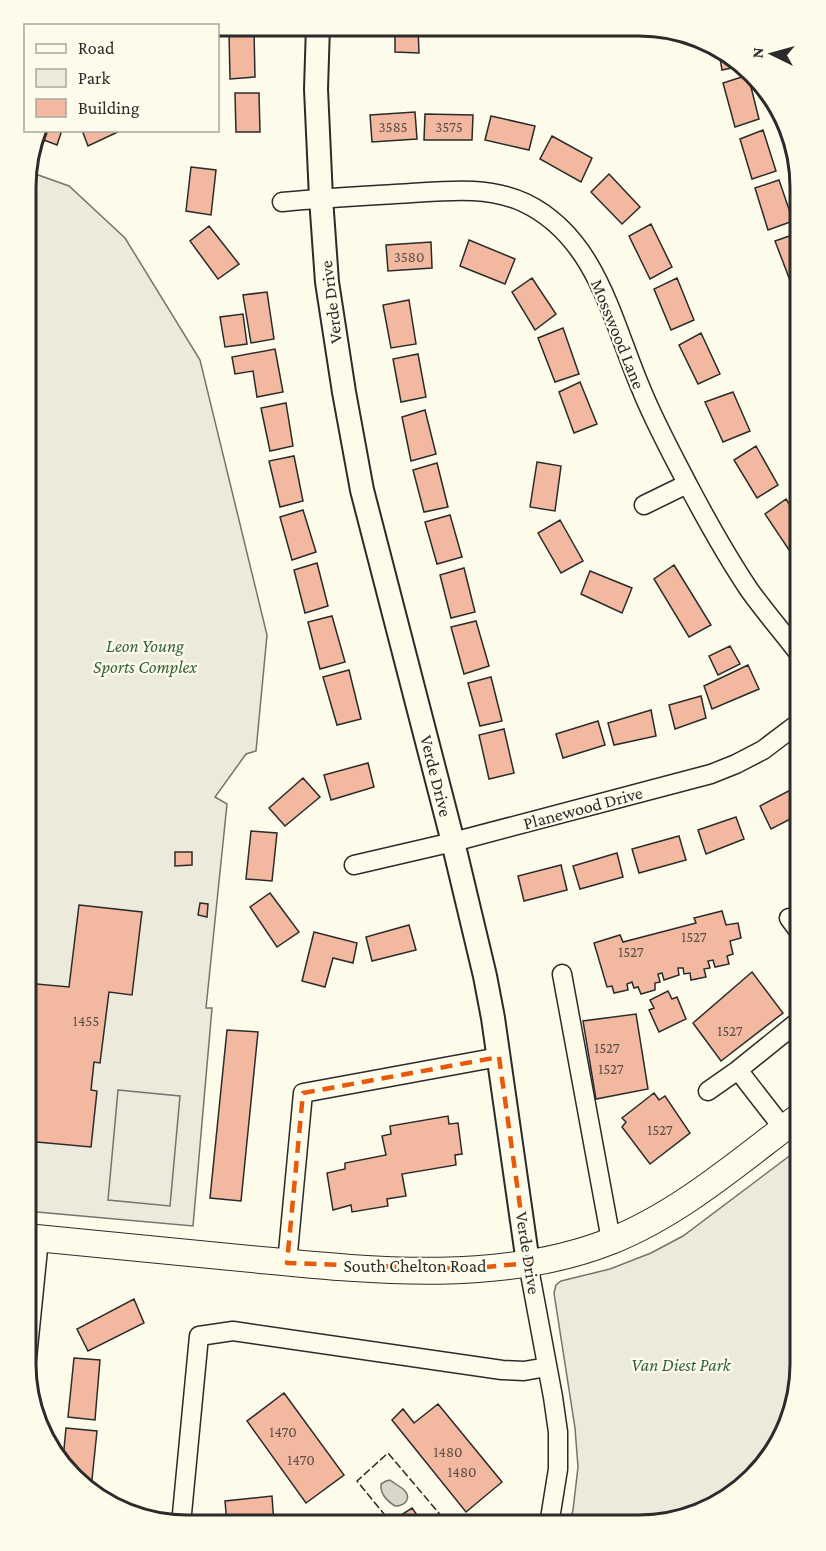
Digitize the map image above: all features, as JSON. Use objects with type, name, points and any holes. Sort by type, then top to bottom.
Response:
[{"type":"main road","name":"South Chelton Road","points":[[36,1238],[348,1267],[416,1270],[466,1269],[528,1263],[570,1254],[612,1240],[647,1223],[684,1202],[790,1123]]},
{"type":"street","name":"Verde Drive","points":[[318,36],[316,100],[327,282],[352,443],[362,490],[453,842],[484,976],[528,1263],[553,1397],[558,1441],[558,1468],[551,1515]]},
{"type":"street","name":"Mosswood Lane","points":[[282,202],[321,198],[478,191],[502,195],[526,204],[560,227],[574,243],[600,283],[641,390],[687,484],[750,591],[790,642]]},
{"type":"street","points":[[644,506],[687,484]]},
{"type":"street","name":"Planewood Drive","points":[[354,865],[453,842],[711,774],[763,750],[790,730]]},
{"type":"street","points":[[562,974],[612,1240]]},
{"type":"street","points":[[708,1091],[790,1028]]},
{"type":"street","points":[[287,1263],[303,1093],[498,1057]]},
{"type":"street","points":[[738,1070],[790,1120]]},
{"type":"street","points":[[182,1515],[199,1336],[233,1331],[502,1370],[524,1371],[547,1367]]},
{"type":"highlighted area","points":[[499,1057],[528,1263],[466,1269],[287,1263],[303,1093]]},
{"type":"green space","name":"Leon Young Sports Complex","points":[[37,174],[69,186],[125,238],[200,360],[267,635],[256,751],[246,754],[215,797],[227,804],[206,1008],[212,1008],[193,1226],[36,1212]]},
{"type":"green space","name":"Van Diest Park","points":[[790,1156],[790,1374],[782,1413],[770,1440],[746,1471],[723,1490],[706,1499],[688,1507],[659,1514],[572,1515],[578,1467],[575,1428],[554,1293],[556,1285],[561,1281],[610,1269],[651,1253],[683,1236]]},
{"type":"shaded area","points":[[118,1090],[180,1096],[170,1206],[108,1200]]},
{"type":"shaded area","points":[[390,1480],[406,1492],[407,1498],[402,1505],[395,1506],[383,1494],[381,1484]]},
{"type":"building","points":[[229,36],[254,36],[255,77],[230,79]]},
{"type":"building","points":[[395,36],[418,36],[419,53],[395,52]]},
{"type":"building","points":[[720,60],[723,61],[732,68],[722,70]]},
{"type":"building","points":[[742,77],[742,84],[750,84],[759,119],[735,127],[723,83]]},
{"type":"building","points":[[235,93],[259,93],[260,132],[236,132]]},
{"type":"building","points":[[415,112],[417,139],[372,142],[370,115]]},
{"type":"building","points":[[425,114],[473,115],[472,140],[424,140]]},
{"type":"building","points":[[491,116],[535,126],[529,150],[485,140]]},
{"type":"building","points":[[763,130],[776,171],[752,179],[740,139]]},
{"type":"building","points":[[46,132],[61,132],[57,145],[43,140]]},
{"type":"building","points":[[83,132],[118,132],[88,146]]},
{"type":"building","points":[[552,136],[592,158],[581,182],[540,159]]},
{"type":"building","points":[[191,167],[216,170],[211,215],[186,211]]},
{"type":"building","points":[[609,174],[640,207],[622,224],[591,192]]},
{"type":"building","points":[[779,180],[790,212],[790,222],[768,230],[755,188]]},
{"type":"building","points":[[651,224],[672,267],[650,279],[629,236]]},
{"type":"building","points":[[209,226],[239,264],[218,279],[190,241]]},
{"type":"building","points":[[790,236],[790,280],[775,241]]},
{"type":"building","points":[[469,240],[515,259],[505,284],[460,266]]},
{"type":"building","points":[[431,242],[432,268],[388,271],[386,245]]},
{"type":"building","points":[[532,278],[556,314],[535,330],[512,292]]},
{"type":"building","points":[[677,278],[694,320],[671,330],[654,289]]},
{"type":"building","points":[[267,292],[274,339],[251,343],[243,295]]},
{"type":"building","points":[[409,300],[416,344],[391,348],[383,305]]},
{"type":"building","points":[[243,314],[247,344],[225,347],[220,317]]},
{"type":"building","points":[[563,328],[579,374],[555,382],[538,338]]},
{"type":"building","points":[[701,333],[720,374],[698,384],[679,345]]},
{"type":"building","points":[[275,349],[283,392],[257,397],[253,371],[235,374],[232,357]]},
{"type":"building","points":[[418,354],[426,397],[401,402],[393,359]]},
{"type":"building","points":[[580,382],[597,424],[574,433],[559,392]]},
{"type":"building","points":[[733,392],[750,431],[723,442],[705,402]]},
{"type":"building","points":[[286,403],[293,446],[270,451],[261,408]]},
{"type":"building","points":[[425,410],[436,454],[411,461],[402,417]]},
{"type":"building","points":[[756,446],[778,485],[757,498],[734,460]]},
{"type":"building","points":[[294,456],[303,501],[280,507],[269,461]]},
{"type":"building","points":[[537,462],[561,466],[555,511],[530,507]]},
{"type":"building","points":[[437,463],[448,507],[424,512],[413,470]]},
{"type":"building","points":[[786,499],[790,505],[789,550],[765,514]]},
{"type":"building","points":[[303,510],[316,552],[292,560],[280,517]]},
{"type":"building","points":[[450,515],[462,557],[437,564],[425,522]]},
{"type":"building","points":[[560,520],[583,561],[561,573],[538,533]]},
{"type":"building","points":[[317,563],[328,606],[305,613],[294,570]]},
{"type":"building","points":[[674,565],[711,625],[689,637],[654,579]]},
{"type":"building","points":[[464,568],[475,612],[451,618],[440,575]]},
{"type":"building","points":[[590,571],[632,588],[622,613],[581,594]]},
{"type":"building","points":[[332,616],[345,662],[320,669],[308,622]]},
{"type":"building","points":[[476,621],[489,666],[464,674],[451,627]]},
{"type":"building","points":[[730,646],[740,664],[718,675],[709,656]]},
{"type":"building","points":[[748,665],[759,689],[712,709],[704,686]]},
{"type":"building","points":[[349,670],[361,719],[337,725],[323,677]]},
{"type":"building","points":[[491,677],[502,721],[480,726],[468,683]]},
{"type":"building","points":[[701,696],[706,718],[675,729],[669,705]]},
{"type":"building","points":[[651,710],[656,736],[614,745],[608,723]]},
{"type":"building","points":[[598,721],[605,745],[563,758],[556,734]]},
{"type":"building","points":[[504,729],[514,773],[489,779],[479,735]]},
{"type":"building","points":[[368,763],[374,787],[331,800],[324,775]]},
{"type":"building","points":[[303,778],[320,797],[285,826],[269,808]]},
{"type":"building","points":[[790,790],[790,819],[771,829],[760,806]]},
{"type":"building","points":[[736,817],[744,839],[706,854],[698,830]]},
{"type":"building","points":[[251,831],[277,833],[272,881],[246,879]]},
{"type":"building","points":[[679,836],[686,860],[639,873],[632,849]]},
{"type":"building","points":[[175,852],[192,852],[192,865],[175,866]]},
{"type":"building","points":[[617,853],[623,877],[580,889],[573,866]]},
{"type":"building","points":[[561,865],[567,890],[524,901],[518,876]]},
{"type":"building","points":[[270,893],[299,932],[277,947],[250,907]]},
{"type":"building","points":[[200,903],[208,904],[207,917],[198,915]]},
{"type":"building","points":[[79,905],[142,912],[132,995],[109,992],[100,1063],[94,1062],[91,1090],[97,1091],[91,1147],[36,1142],[36,984],[69,987]]},
{"type":"building","points":[[722,911],[726,925],[738,923],[741,938],[730,941],[733,954],[727,956],[729,964],[715,967],[713,960],[708,961],[710,968],[704,969],[706,977],[691,980],[690,973],[684,974],[683,968],[678,968],[679,975],[664,980],[662,973],[658,974],[660,982],[655,983],[655,990],[641,994],[638,987],[634,988],[632,982],[627,984],[628,990],[614,993],[612,986],[607,987],[594,943],[620,935],[623,942],[696,923],[694,918]]},
{"type":"building","points":[[409,925],[416,950],[372,961],[366,937]]},
{"type":"building","points":[[314,932],[357,943],[353,963],[333,958],[325,987],[302,981]]},
{"type":"building","points":[[752,972],[783,1013],[721,1061],[693,1023]]},
{"type":"building","points":[[668,991],[672,999],[677,997],[686,1019],[659,1032],[649,1010],[654,1008],[650,1000]]},
{"type":"building","points":[[636,1014],[648,1089],[596,1099],[583,1021]]},
{"type":"building","points":[[227,1030],[258,1032],[241,1201],[210,1198]]},
{"type":"building","points":[[654,1093],[659,1100],[665,1096],[690,1133],[650,1164],[622,1127],[626,1122],[622,1118]]},
{"type":"building","points":[[448,1116],[449,1124],[458,1123],[462,1154],[455,1155],[456,1165],[402,1174],[406,1196],[387,1199],[388,1206],[352,1212],[351,1205],[333,1210],[327,1173],[345,1169],[345,1163],[386,1155],[382,1136],[391,1134],[390,1126]]},
{"type":"building","points":[[134,1299],[144,1323],[88,1351],[77,1329]]},
{"type":"building","points":[[74,1358],[100,1360],[95,1420],[68,1417]]},
{"type":"building","points":[[284,1393],[344,1475],[306,1503],[247,1421]]},
{"type":"building","points":[[438,1404],[502,1482],[466,1512],[392,1420],[403,1409],[414,1423]]},
{"type":"building","points":[[66,1428],[97,1431],[92,1482],[73,1464],[64,1452]]},
{"type":"building","points":[[272,1496],[273,1515],[226,1515],[225,1501]]},
{"type":"building","points":[[412,1508],[417,1515],[401,1515]]},
{"type":"fence","points":[[385,1515],[357,1481],[388,1453],[440,1515]]}]
